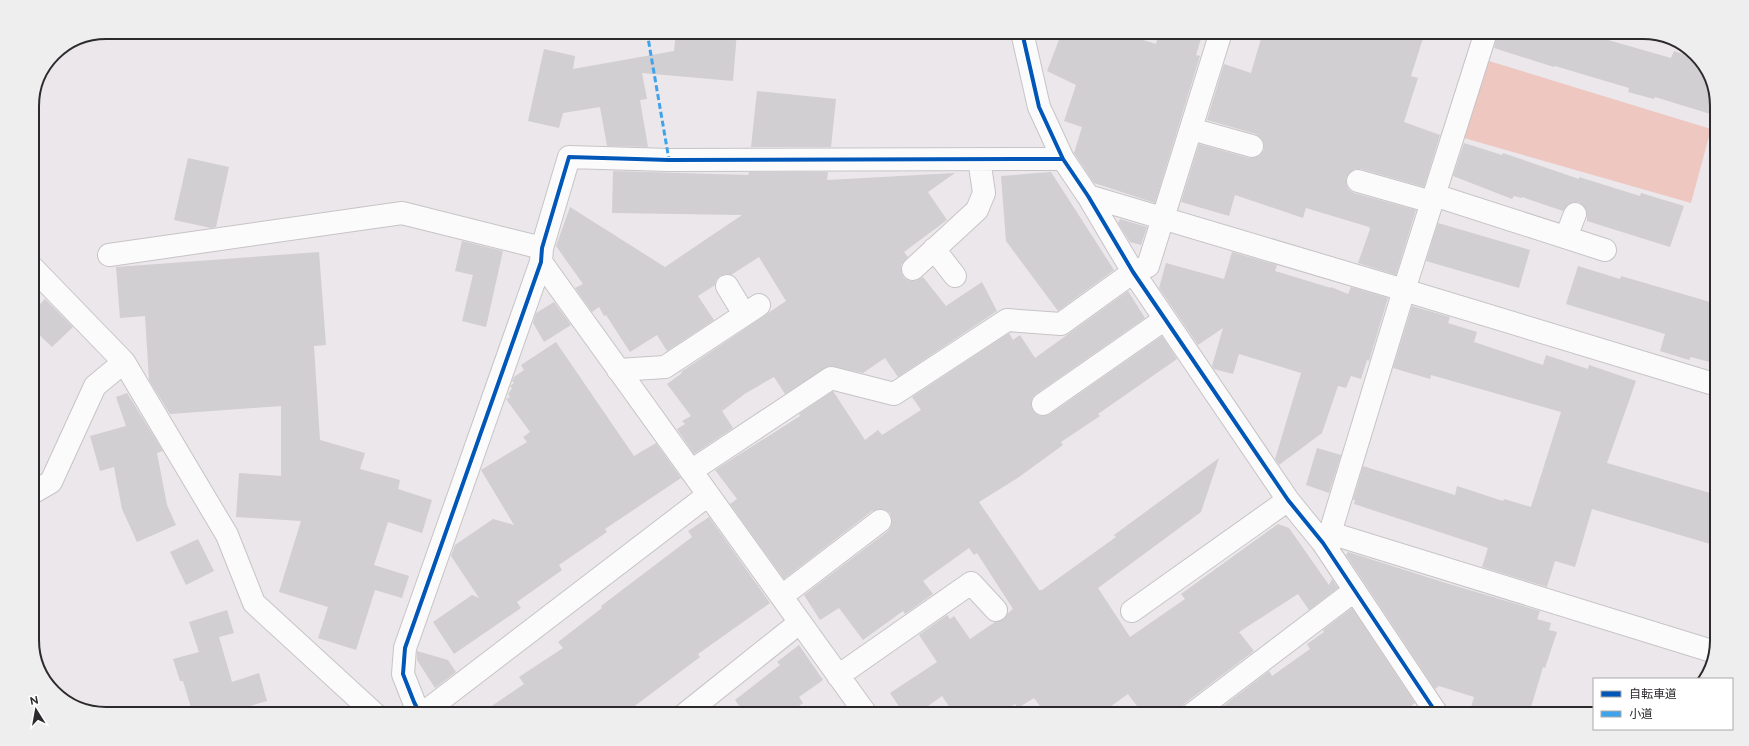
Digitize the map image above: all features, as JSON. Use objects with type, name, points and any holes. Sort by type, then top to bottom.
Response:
[{"type":"street","points":[[1024,39],[1039,107],[1063,159],[1088,196],[1133,272],[1288,500],[1327,538],[1354,591],[1430,707]]},
{"type":"street","points":[[690,471],[831,378],[894,394],[1007,320],[1061,324],[1133,272],[1148,266],[1219,39]]},
{"type":"street","points":[[1327,538],[1484,39]]},
{"type":"street","points":[[1191,129],[1252,146]]},
{"type":"street","points":[[417,707],[403,674],[405,648],[541,255],[569,157],[664,160],[1063,159]]},
{"type":"street","points":[[913,269],[977,210],[984,193],[979,159]]},
{"type":"street","points":[[1358,181],[1433,198],[1605,250]]},
{"type":"street","points":[[1088,196],[1710,383]]},
{"type":"street","points":[[109,255],[402,213],[541,255],[618,370],[861,707]]},
{"type":"street","points":[[1566,237],[1575,214]]},
{"type":"street","points":[[934,249],[955,276]]},
{"type":"street","points":[[39,274],[124,362],[227,535],[254,603],[367,707]]},
{"type":"street","points":[[618,370],[665,367],[752,310],[727,286]]},
{"type":"street","points":[[1043,404],[1165,319]]},
{"type":"street","points":[[39,489],[52,482],[95,386],[124,362]]},
{"type":"street","points":[[430,707],[708,495]]},
{"type":"street","points":[[1132,611],[1288,500]]},
{"type":"street","points":[[782,596],[880,521]]},
{"type":"street","points":[[1327,538],[1709,650]]},
{"type":"street","points":[[838,676],[971,584],[996,610]]},
{"type":"street","points":[[1201,707],[1354,591]]},
{"type":"street","points":[[694,707],[799,623]]},
{"type":"shaded area","points":[[1489,61],[1710,129],[1691,203],[1464,138]]},
{"type":"building","points":[[675,39],[736,39],[733,81],[642,73],[647,99],[640,100],[648,147],[607,146],[600,107],[563,113],[559,128],[528,121],[544,49],[575,56],[573,69],[674,51]]},
{"type":"building","points":[[1059,39],[1140,39],[1156,44],[1157,39],[1201,39],[1196,55],[1200,56],[1155,203],[1094,183],[1074,153],[1082,127],[1064,121],[1076,85],[1047,71]]},
{"type":"building","points":[[1261,39],[1423,39],[1411,76],[1418,78],[1404,122],[1440,135],[1424,187],[1361,169],[1355,169],[1350,172],[1346,178],[1346,184],[1349,190],[1354,193],[1416,210],[1396,275],[1358,263],[1370,229],[1369,227],[1306,208],[1303,218],[1235,195],[1229,216],[1181,202],[1199,144],[1249,158],[1255,158],[1264,150],[1264,143],[1256,134],[1207,120],[1224,64],[1251,73]]},
{"type":"building","points":[[1496,39],[1604,39],[1671,58],[1674,51],[1686,55],[1701,72],[1708,89],[1710,114],[1655,97],[1654,99],[1628,92],[1629,88],[1494,48]]},
{"type":"building","points":[[757,91],[836,99],[831,147],[751,147]]},
{"type":"building","points":[[1464,143],[1502,155],[1503,153],[1579,179],[1579,177],[1640,196],[1641,193],[1684,206],[1670,247],[1587,221],[1587,212],[1584,206],[1579,202],[1568,204],[1563,211],[1522,197],[1514,196],[1512,199],[1453,176]]},
{"type":"building","points":[[188,158],[229,167],[216,227],[211,228],[174,220]]},
{"type":"building","points":[[613,171],[748,175],[749,172],[828,172],[827,180],[955,173],[928,192],[947,220],[904,252],[908,257],[901,265],[901,272],[904,278],[910,281],[916,281],[923,277],[946,306],[982,282],[997,311],[898,377],[885,358],[863,373],[829,366],[785,394],[774,377],[746,393],[722,411],[733,428],[694,454],[677,429],[685,424],[682,421],[691,416],[667,384],[682,373],[681,372],[786,301],[759,257],[731,275],[726,274],[720,276],[716,280],[715,285],[698,296],[714,320],[667,351],[657,335],[630,352],[606,315],[604,316],[599,307],[592,312],[575,288],[583,284],[556,246],[570,207],[665,267],[742,215],[612,213]]},
{"type":"building","points":[[1051,172],[1114,270],[1058,311],[1006,241],[1001,176]]},
{"type":"building","points":[[1120,219],[1147,227],[1141,245],[1130,242],[1118,223]]},
{"type":"building","points":[[1438,223],[1530,250],[1519,288],[1426,261]]},
{"type":"building","points":[[462,241],[503,251],[486,327],[462,321],[473,275],[455,271]]},
{"type":"building","points":[[319,252],[326,345],[314,346],[320,440],[365,453],[360,469],[400,480],[398,489],[432,500],[422,533],[388,522],[374,565],[409,576],[402,598],[375,590],[356,650],[318,638],[328,607],[279,592],[301,521],[236,517],[239,473],[281,476],[281,406],[170,414],[149,380],[145,316],[120,318],[116,267]]},
{"type":"building","points":[[1232,252],[1277,265],[1275,271],[1331,287],[1348,294],[1351,287],[1388,298],[1369,361],[1367,360],[1361,379],[1351,376],[1346,388],[1338,386],[1322,433],[1279,465],[1275,459],[1301,373],[1239,354],[1233,374],[1214,369],[1212,366],[1223,328],[1198,345],[1159,288],[1166,263],[1224,279]]},
{"type":"building","points":[[1578,266],[1620,279],[1621,276],[1710,302],[1710,362],[1691,357],[1689,360],[1660,351],[1665,334],[1566,304]]},
{"type":"building","points":[[1128,291],[1145,318],[1036,394],[1032,398],[1031,405],[1033,411],[1038,415],[1044,416],[1050,414],[1162,336],[1177,359],[1098,414],[1100,416],[1061,442],[1063,445],[1019,477],[979,502],[1039,590],[1042,590],[1116,537],[1114,535],[1219,458],[1201,512],[1098,588],[1130,637],[1185,599],[1181,594],[1278,524],[1289,528],[1329,585],[1332,579],[1338,588],[1309,610],[1298,594],[1239,632],[1254,651],[1184,704],[1182,707],[1138,707],[1128,694],[1110,707],[1041,707],[1034,698],[1020,707],[1017,707],[1015,704],[1010,707],[949,707],[942,696],[927,707],[899,707],[890,693],[937,662],[919,635],[947,615],[950,619],[954,616],[970,639],[995,622],[1004,619],[1013,609],[977,553],[974,555],[969,548],[923,581],[933,594],[905,614],[903,611],[863,640],[839,608],[820,620],[804,595],[888,531],[892,520],[890,513],[879,509],[872,511],[784,579],[730,504],[737,499],[715,470],[800,416],[799,414],[833,391],[865,440],[878,430],[882,435],[921,410],[912,397],[1009,333],[1013,340],[1020,335],[1035,358]]},
{"type":"building","points":[[45,299],[73,327],[52,347],[39,335],[39,305]]},
{"type":"building","points":[[554,302],[571,325],[544,342],[533,323],[536,313]]},
{"type":"building","points":[[1412,306],[1450,317],[1448,323],[1477,332],[1474,342],[1543,365],[1546,355],[1588,369],[1589,365],[1636,381],[1607,463],[1710,493],[1710,544],[1592,509],[1575,567],[1555,561],[1547,587],[1482,567],[1488,548],[1354,504],[1355,500],[1353,500],[1363,466],[1455,495],[1457,486],[1503,501],[1504,499],[1531,507],[1561,412],[1431,375],[1430,379],[1393,368]]},
{"type":"building","points":[[556,342],[634,456],[656,443],[681,478],[605,529],[607,532],[559,565],[562,570],[517,602],[521,608],[454,654],[433,622],[472,595],[479,598],[451,556],[455,545],[493,519],[514,525],[481,470],[527,442],[523,437],[530,432],[506,399],[510,397],[508,394],[512,388],[510,386],[514,383],[512,381],[514,377],[524,370],[521,365]]},
{"type":"building","points":[[127,393],[163,451],[157,453],[167,505],[176,525],[137,542],[122,509],[114,467],[100,471],[90,436],[126,426],[116,397]]},
{"type":"building","points":[[1317,448],[1341,455],[1329,493],[1306,485]]},
{"type":"building","points":[[709,517],[770,603],[698,654],[700,657],[633,707],[490,707],[524,684],[519,677],[563,648],[558,642],[602,608],[601,606],[692,537],[688,531]]},
{"type":"building","points":[[198,539],[214,571],[186,585],[170,552]]},
{"type":"building","points":[[1348,552],[1540,611],[1537,619],[1551,623],[1549,630],[1557,632],[1545,668],[1543,667],[1531,707],[1471,707],[1474,697],[1439,686],[1435,689],[1346,555]]},
{"type":"building","points":[[1352,608],[1415,703],[1410,707],[1222,707],[1269,671],[1272,676],[1310,649],[1307,644],[1324,632],[1323,630]]},
{"type":"building","points":[[227,610],[234,633],[219,637],[232,682],[259,673],[267,701],[246,707],[191,707],[183,681],[180,681],[173,659],[199,652],[189,622]]},
{"type":"building","points":[[799,645],[823,680],[799,697],[803,703],[798,707],[740,707],[735,700],[780,665],[777,662]]},
{"type":"building","points":[[417,651],[448,660],[456,672],[435,688],[417,660]]},
{"type":"marked path","points":[[648,39],[669,160]]},
{"type":"cycle path","points":[[1024,39],[1039,107],[1063,159],[1088,196],[1133,272],[1288,500],[1323,543],[1432,707]]},
{"type":"cycle path","points":[[416,707],[403,674],[405,648],[541,262],[542,248],[569,157],[669,160],[1063,159]]}]
